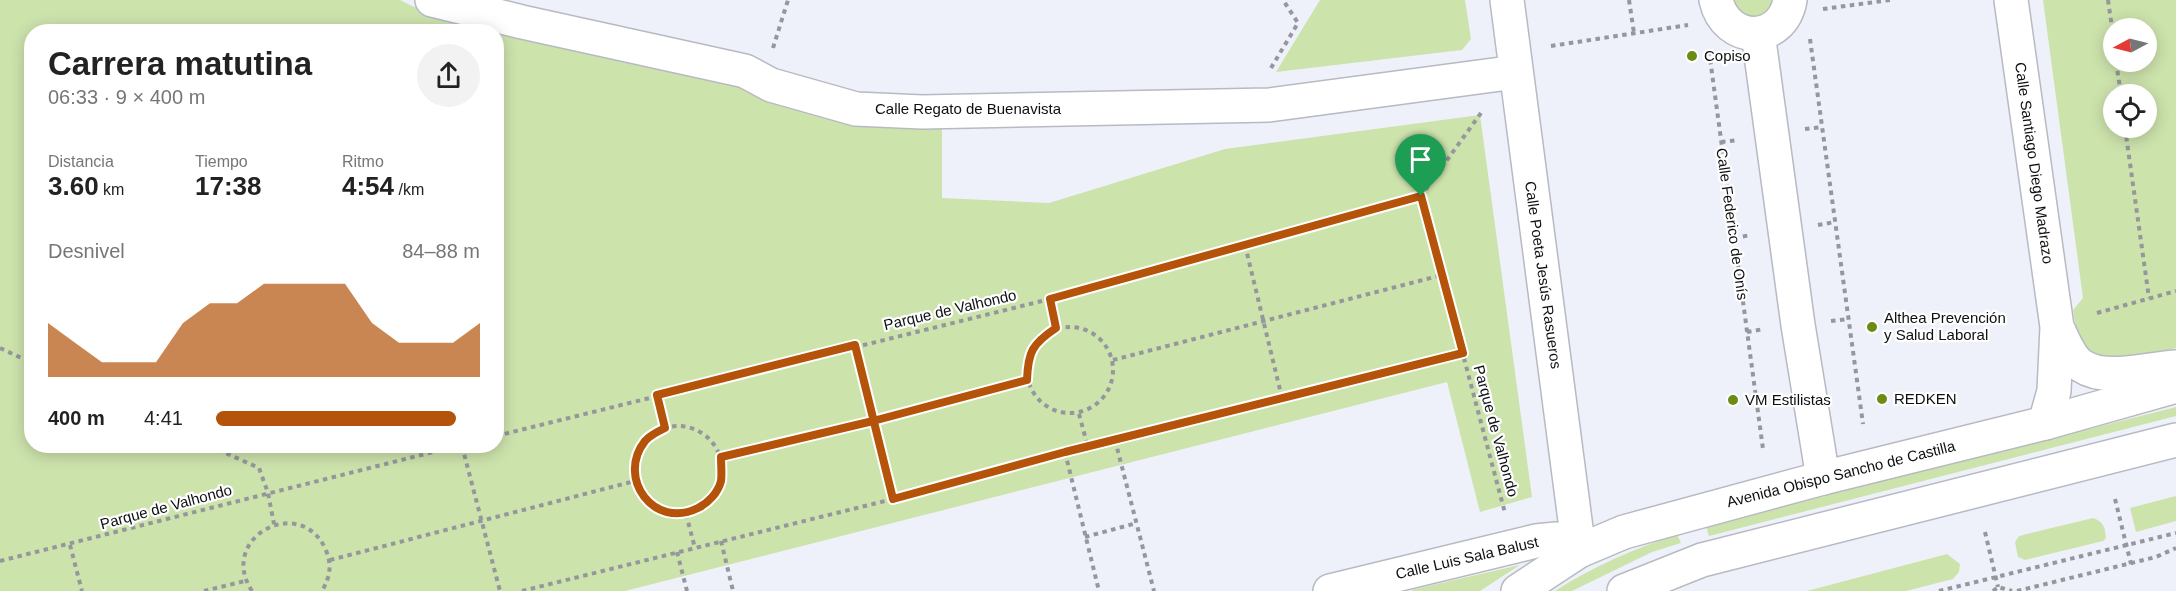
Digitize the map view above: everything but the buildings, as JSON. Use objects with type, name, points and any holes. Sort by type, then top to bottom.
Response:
[{"type":"street","name":"Calle Regato de Buenavista","points":[[432,0],[745,71],[771,85],[856,109],[922,112],[1269,105],[1516,72]]},
{"type":"street","name":"Calle Poeta Jesús Rasueros","points":[[1507,0],[1579,550]]},
{"type":"street","name":"Calle Santiago Diego Madrazo","points":[[2011,0],[2057,327],[2054,391],[2045,423]]},
{"type":"street","points":[[1712,9],[1739,31],[1758,33],[1775,27],[1794,8]]},
{"type":"street","points":[[1758,33],[1798,325],[1823,478]]},
{"type":"street","name":"Calle Santiago Diego Madrazo","points":[[2057,327],[2072,354],[2082,366],[2111,375],[2176,367]]},
{"type":"street","name":"Avenida Obispo Sancho de Castilla","points":[[1518,591],[1579,550],[1624,532],[2176,387]]},
{"type":"street","points":[[1624,591],[1702,560],[2176,440]]},
{"type":"street","name":"Calle Luis Sala Balust","points":[[1330,591],[1381,584],[1536,541],[1556,539],[1579,550]]},
{"type":"path","points":[[770,56],[788,0]]},
{"type":"path","points":[[1267,75],[1298,23],[1283,0]]},
{"type":"path","points":[[1629,0],[1634,33]]},
{"type":"path","points":[[1863,424],[1794,8],[1890,0]]},
{"type":"path","points":[[2108,0],[2111,18]]},
{"type":"path","points":[[1551,46],[1634,33],[1712,9]]},
{"type":"path","name":"Calle Federico de Onís","points":[[1712,9],[1763,448]]},
{"type":"path","points":[[1421,196],[1486,108]]},
{"type":"path","points":[[2127,138],[2149,298]]},
{"type":"path","name":"Parque de Valhondo","points":[[504,434],[855,345],[1050,299],[1421,196],[1505,514]]},
{"type":"path","points":[[1245,245],[1282,399]]},
{"type":"path","points":[[1113,360],[1442,275]]},
{"type":"path","points":[[2097,313],[2176,291]]},
{"type":"path","points":[[1050,299],[1056,328]]},
{"type":"path","points":[[1073,326],[1091,331],[1106,343],[1113,360],[1112,383],[1100,403],[1079,414],[1056,412],[1038,400],[1027,380],[1028,359],[1037,340],[1056,328],[1073,326]]},
{"type":"path","points":[[855,345],[893,499]]},
{"type":"path","points":[[0,348],[24,359]]},
{"type":"path","name":"Parque de Valhondo","points":[[522,591],[1463,353]]},
{"type":"path","points":[[721,457],[873,421],[1027,380]]},
{"type":"path","points":[[657,395],[665,428]]},
{"type":"path","points":[[1079,414],[1088,447]]},
{"type":"path","points":[[682,426],[699,431],[712,442],[721,457],[721,482],[708,503],[686,514],[664,513],[645,500],[635,481],[635,458],[646,439],[665,428],[682,426]]},
{"type":"path","points":[[1115,440],[1154,591]]},
{"type":"path","points":[[1065,452],[1099,591]]},
{"type":"path","points":[[226,453],[259,468],[268,493],[274,524]]},
{"type":"path","name":"Parque de Valhondo","points":[[0,561],[429,453]]},
{"type":"path","points":[[464,453],[500,591]]},
{"type":"path","points":[[330,560],[635,481]]},
{"type":"path","points":[[2115,499],[2131,564]]},
{"type":"path","points":[[686,514],[695,548]]},
{"type":"path","points":[[1085,537],[1137,523]]},
{"type":"path","points":[[252,591],[245,581],[243,562],[249,544],[262,530],[274,524],[302,525],[320,537],[330,560],[330,578],[322,591]]},
{"type":"path","points":[[1985,532],[1998,587]]},
{"type":"path","points":[[1939,591],[2176,533]]},
{"type":"path","points":[[721,541],[733,591]]},
{"type":"path","points":[[69,545],[82,591]]},
{"type":"path","points":[[2017,591],[2131,564],[2176,548]]},
{"type":"path","points":[[677,552],[687,591]]},
{"type":"path","points":[[204,591],[245,581]]},
{"type":"path","points":[[1993,591],[1998,587]]},
{"type":"path","points":[[1998,587],[2012,591]]},
{"type":"green space","points":[[0,0],[400,0],[451,18],[479,24],[24,24],[24,453],[504,453],[504,29],[739,80],[780,106],[895,126],[942,127],[942,198],[1049,203],[1225,149],[1480,115],[1532,497],[1480,512],[1447,382],[625,591],[0,591]]},
{"type":"green space","points":[[1320,0],[1465,0],[1471,39],[1462,50],[1276,72]]},
{"type":"green space","points":[[1729,0],[1777,0],[1771,12],[1749,20]]},
{"type":"green space","points":[[2043,0],[2176,0],[2176,348],[2102,364],[2078,344],[2073,310],[2083,298]]},
{"type":"green space","points":[[2176,407],[2176,416],[1709,536],[1706,526]]},
{"type":"green space","points":[[2176,496],[2176,521],[2136,532],[2130,508]]},
{"type":"green space","points":[[2093,518],[2102,523],[2106,538],[2103,541],[2025,560],[2018,557],[2015,542],[2019,536]]},
{"type":"green space","points":[[1677,534],[1681,543],[1652,552],[1572,591],[1555,591],[1615,559]]},
{"type":"green space","points":[[1947,554],[1960,564],[1959,572],[1953,579],[1906,591],[1807,591]]},
{"type":"green space","points":[[1520,565],[1480,591],[1411,591],[1415,589]]},
{"type":"place","name":"Copiso","points":[[1692,56]]},
{"type":"place","name":"Althea Prevención y Salud Laboral","points":[[1872,327]]},
{"type":"place","name":"REDKEN","points":[[1882,399]]},
{"type":"place","name":"VM Estilistas","points":[[1733,400]]},
{"type":"route","points":[[1421,196],[1050,299],[1056,328],[1037,340],[1028,359],[1027,380],[873,421],[721,457],[721,482],[708,503],[686,514],[664,513],[645,500],[635,481],[635,458],[646,439],[665,428],[657,395],[855,345],[873,421],[893,499],[1065,452],[1463,353],[1421,196]]}]
